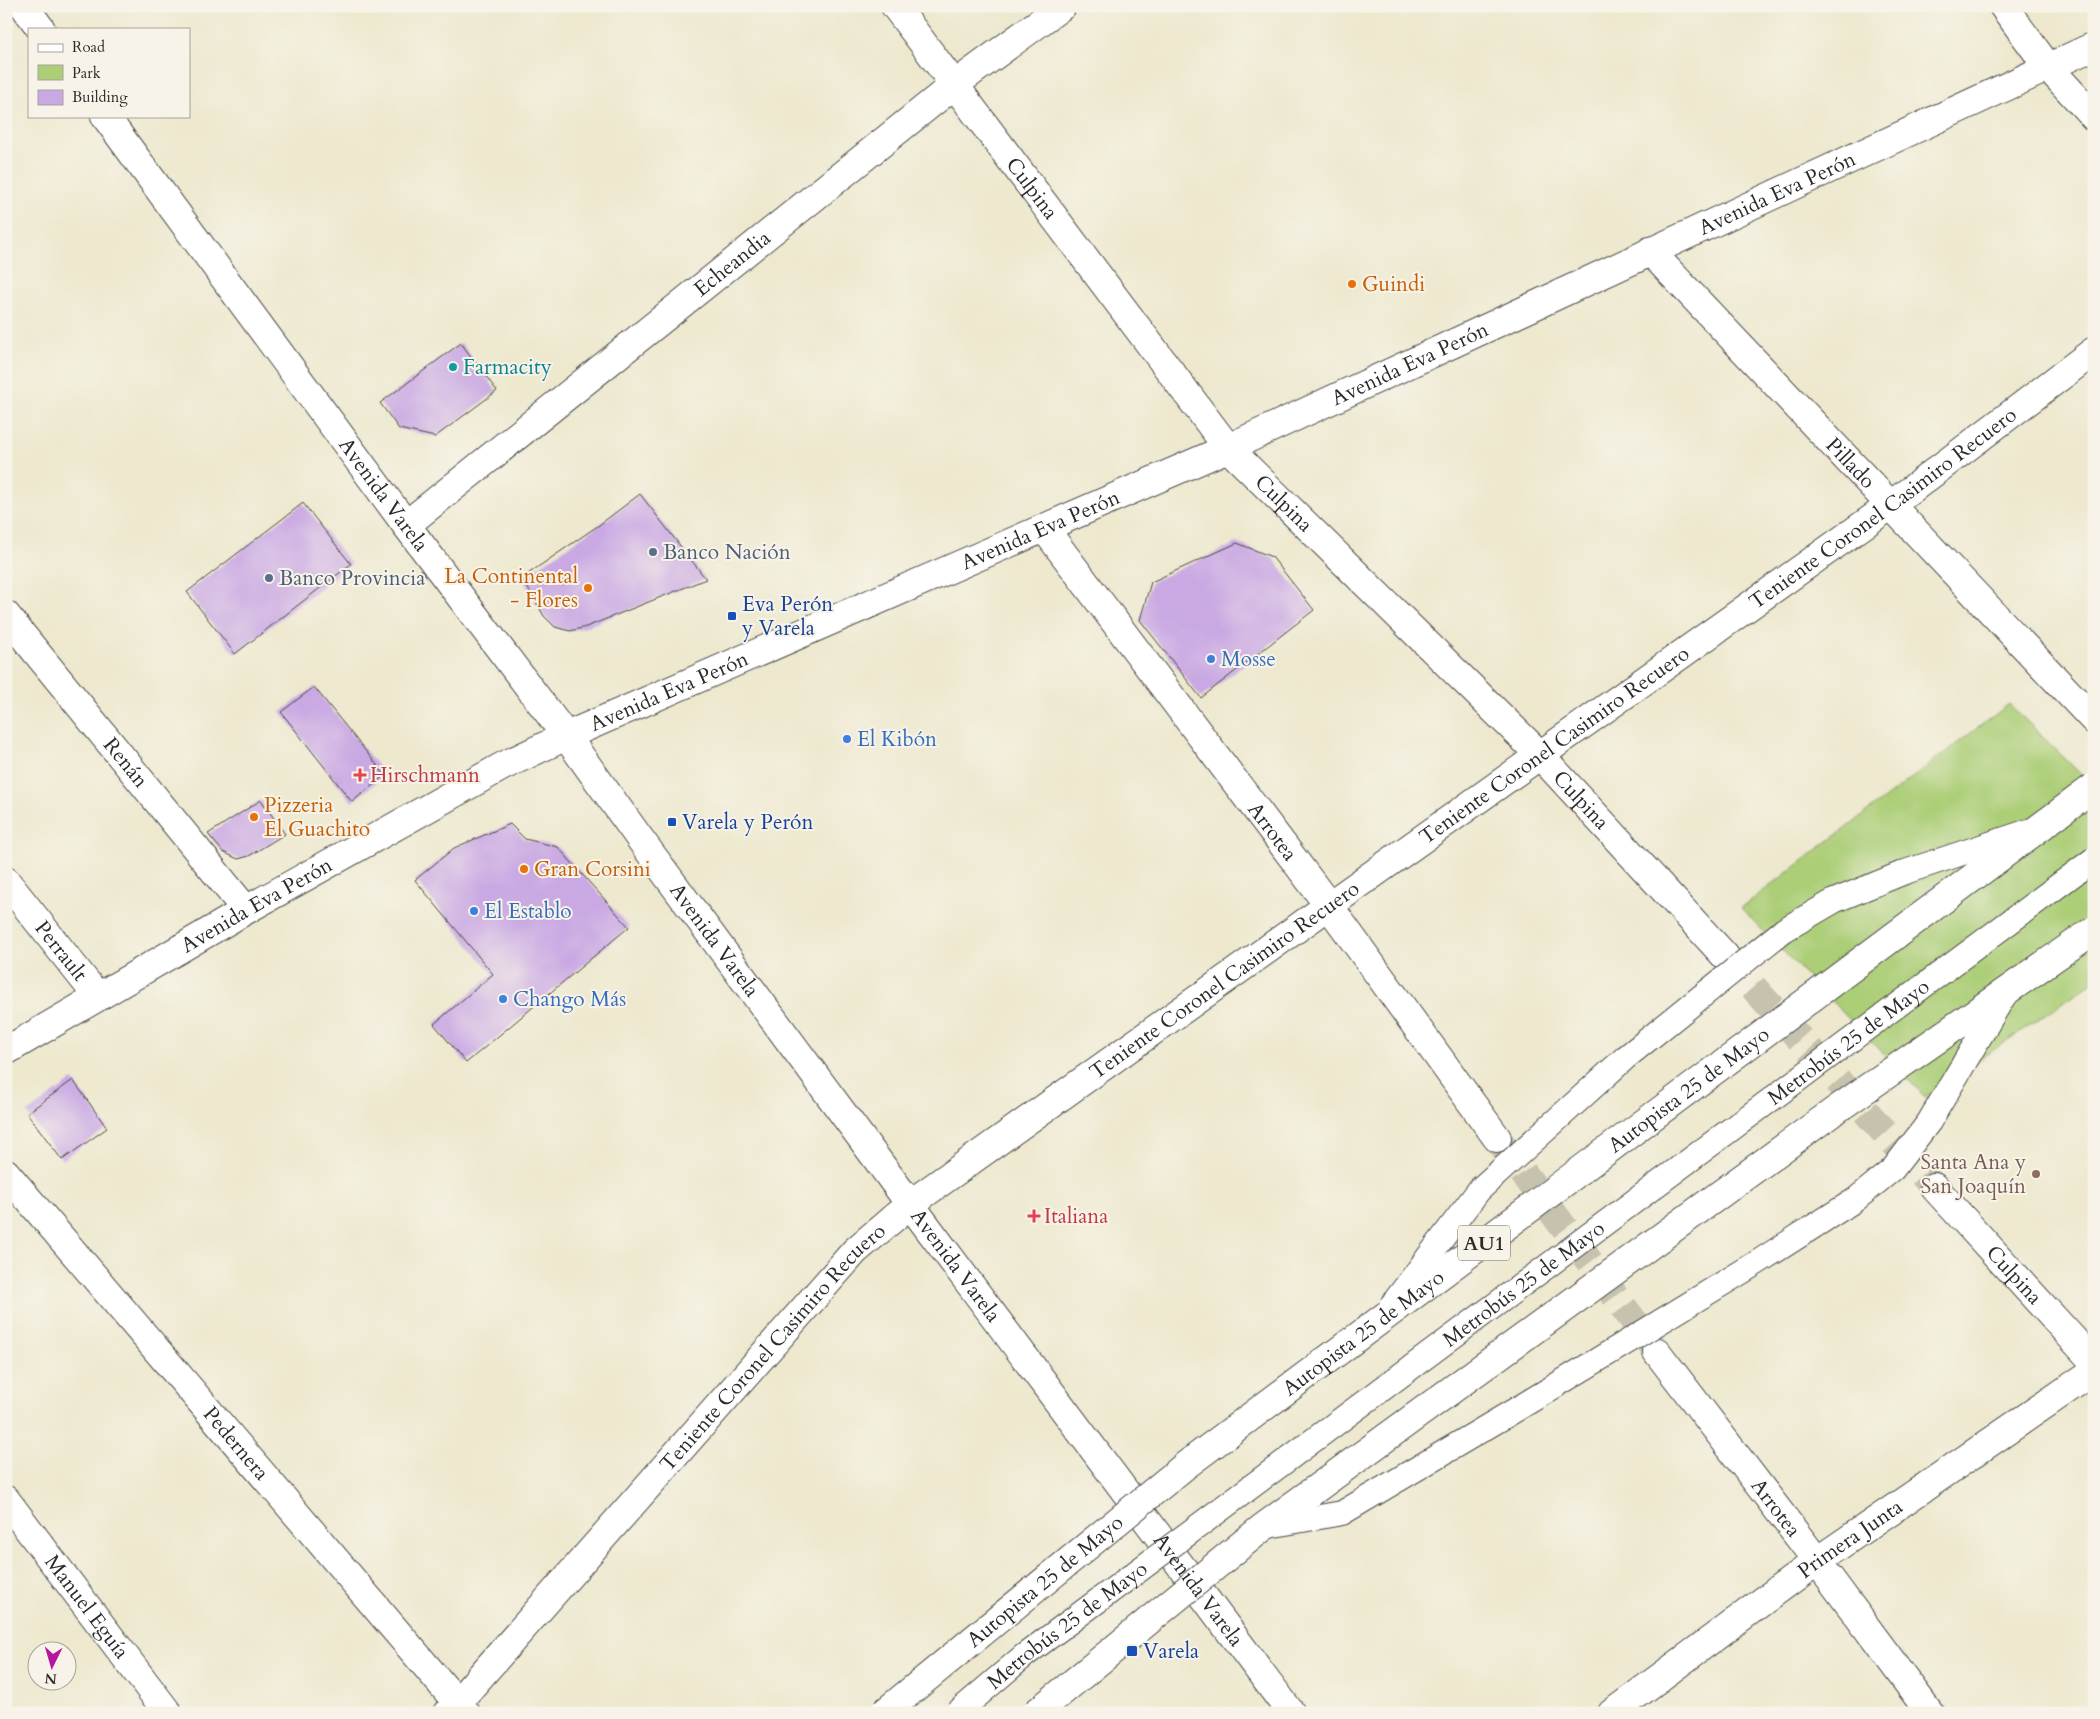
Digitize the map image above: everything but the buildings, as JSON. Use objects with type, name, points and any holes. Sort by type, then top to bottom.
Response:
[{"type":"main road","points":[[24,6],[39,28]]},
{"type":"main road","name":"Culpina","points":[[895,6],[1228,448],[1539,754],[1725,956]]},
{"type":"main road","name":"Echeandia","points":[[406,525],[954,85],[1062,6]]},
{"type":"main road","points":[[2003,6],[2048,67],[2094,117]]},
{"type":"main road","name":"Avenida Eva Perón","points":[[6,1051],[246,910],[503,766],[566,736],[1228,448],[1650,250],[2094,46]]},
{"type":"main road","name":"Avenida Varela","points":[[106,118],[406,525],[566,736],[910,1204],[1292,1713]]},
{"type":"main road","name":"Pillado","points":[[1650,250],[2094,720]]},
{"type":"main road","name":"Teniente Coronel Casimiro Recuero","points":[[457,1709],[855,1251],[910,1204],[1891,505],[2094,351]]},
{"type":"main road","name":"Arrotea","points":[[1044,528],[1329,906],[1497,1138]]},
{"type":"main road","name":"Renán","points":[[6,615],[246,910]]},
{"type":"main road","name":"Autopista 25 de Mayo","points":[[884,1713],[1186,1465],[2094,787]]},
{"type":"main road","name":"Perrault","points":[[6,881],[98,997]]},
{"type":"main road","points":[[1036,1713],[1262,1528],[1833,1112],[2094,930]]},
{"type":"main road","name":"Pedernera","points":[[6,1173],[457,1709]]},
{"type":"main road","name":"Culpina","points":[[1934,1186],[2094,1362]]},
{"type":"main road","name":"Arrotea","points":[[1657,1352],[1817,1561],[1930,1713]]},
{"type":"main road","name":"Primera Junta","points":[[1612,1713],[1817,1561],[2094,1372]]},
{"type":"main road","name":"Manuel Eguía","points":[[6,1500],[168,1713]]},
{"type":"lane","points":[[1379,1321],[1479,1190],[1625,1058],[1784,930],[1834,901],[1905,872],[2040,827]]},
{"type":"lane","name":"Metrobús 25 de Mayo","points":[[957,1713],[1033,1649],[2094,859]]},
{"type":"lane","points":[[1262,1528],[1342,1513],[1528,1403],[1758,1262],[1855,1200],[1893,1169],[1929,1122],[2008,990]]},
{"type":"green space","points":[[2009,704],[2094,787],[2094,981],[1925,1097],[1741,908]]},
{"type":"tunnel","points":[[1725,956],[1934,1187]]},
{"type":"tunnel","points":[[1498,1139],[1657,1352]]},
{"type":"place","name":"Guindi","points":[[1352,284]]},
{"type":"place","name":"Farmacity","points":[[453,367]]},
{"type":"place","name":"Banco Nación","points":[[653,552]]},
{"type":"place","name":"Banco Provincia","points":[[269,578]]},
{"type":"place","name":"La Continental - Flores","points":[[588,588]]},
{"type":"place","name":"Eva Perón y Varela","points":[[732,616]]},
{"type":"place","name":"Mosse","points":[[1211,659]]},
{"type":"place","name":"El Kibón","points":[[847,739]]},
{"type":"place","name":"Hirschmann","points":[[360,775]]},
{"type":"place","name":"Pizzeria El Guachito","points":[[254,817]]},
{"type":"place","name":"Varela y Perón","points":[[672,822]]},
{"type":"place","name":"Gran Corsini","points":[[524,869]]},
{"type":"place","name":"El Establo","points":[[474,911]]},
{"type":"place","name":"Chango Más","points":[[503,999]]},
{"type":"place","name":"Santa Ana y San Joaquín","points":[[2036,1174]]},
{"type":"place","name":"Italiana","points":[[1034,1216]]},
{"type":"place","name":"Varela","points":[[1132,1651]]}]
